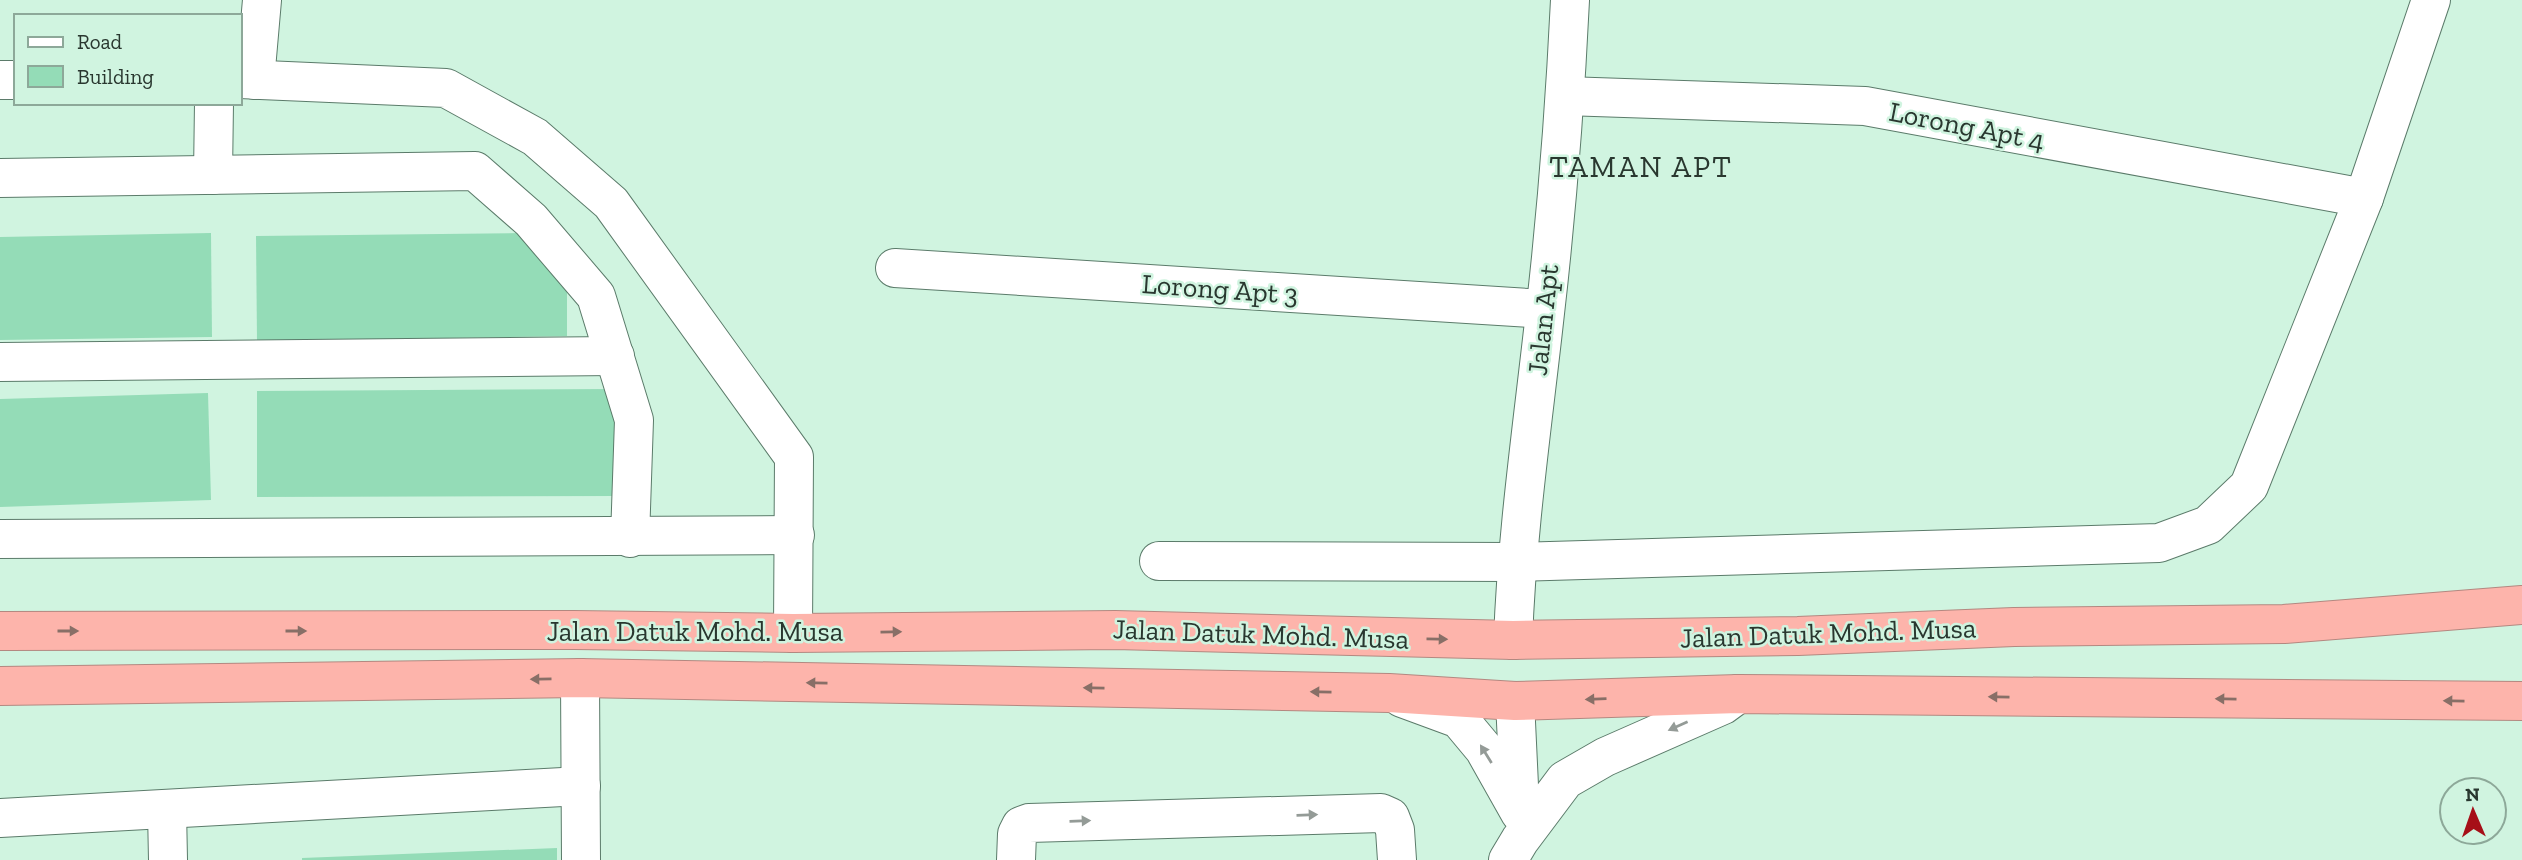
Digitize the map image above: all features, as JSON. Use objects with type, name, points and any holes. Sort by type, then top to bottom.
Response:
[{"type":"highway","name":"Jalan Datuk Mohd. Musa","points":[[0,631],[574,630],[793,633],[1115,630],[1513,640],[1798,636],[2014,627],[2284,624],[2522,605]]},
{"type":"highway","name":"Jalan Datuk Mohd. Musa","points":[[0,686],[580,678],[1389,693],[1516,701],[1738,694],[2522,701]]},
{"type":"street","points":[[262,0],[247,79],[446,88],[535,136],[611,203],[794,457],[793,633]]},
{"type":"street","name":"Jalan Apt","points":[[1513,640],[1516,562],[1545,310],[1565,96],[1570,0]]},
{"type":"street","points":[[1159,561],[1516,562],[2159,542],[2208,525],[2249,486],[2364,198],[2431,0]]},
{"type":"street","name":"Lorong Apt 4","points":[[1565,96],[1865,106],[2364,198]]},
{"type":"street","points":[[213,175],[214,105]]},
{"type":"street","points":[[0,178],[475,171],[531,220],[596,296],[634,420],[630,538]]},
{"type":"street","name":"Lorong Apt 3","points":[[895,268],[1545,310]]},
{"type":"street","points":[[0,362],[615,356]]},
{"type":"street","points":[[0,539],[794,536]]},
{"type":"street","points":[[580,678],[581,860]]},
{"type":"street","points":[[1389,693],[1459,719],[1484,749],[1521,843]]},
{"type":"street","points":[[1521,843],[1566,780],[1605,757],[1723,705],[1738,694]]},
{"type":"street","points":[[1516,701],[1521,843]]},
{"type":"street","points":[[0,818],[581,786]]},
{"type":"street","points":[[167,810],[168,860]]},
{"type":"street","points":[[1016,860],[1017,834],[1021,826],[1029,823],[1381,813],[1390,817],[1395,830],[1397,860]]},
{"type":"building","points":[[211,233],[212,337],[0,340],[0,237]]},
{"type":"building","points":[[523,233],[567,285],[567,336],[257,341],[256,236]]},
{"type":"building","points":[[617,389],[618,496],[257,497],[257,391]]},
{"type":"building","points":[[208,393],[211,500],[0,507],[0,399]]},
{"type":"building","points":[[557,848],[557,860],[302,860],[302,858]]},
{"type":"district","name":"TAMAN APT","points":[[1641,167]]}]
